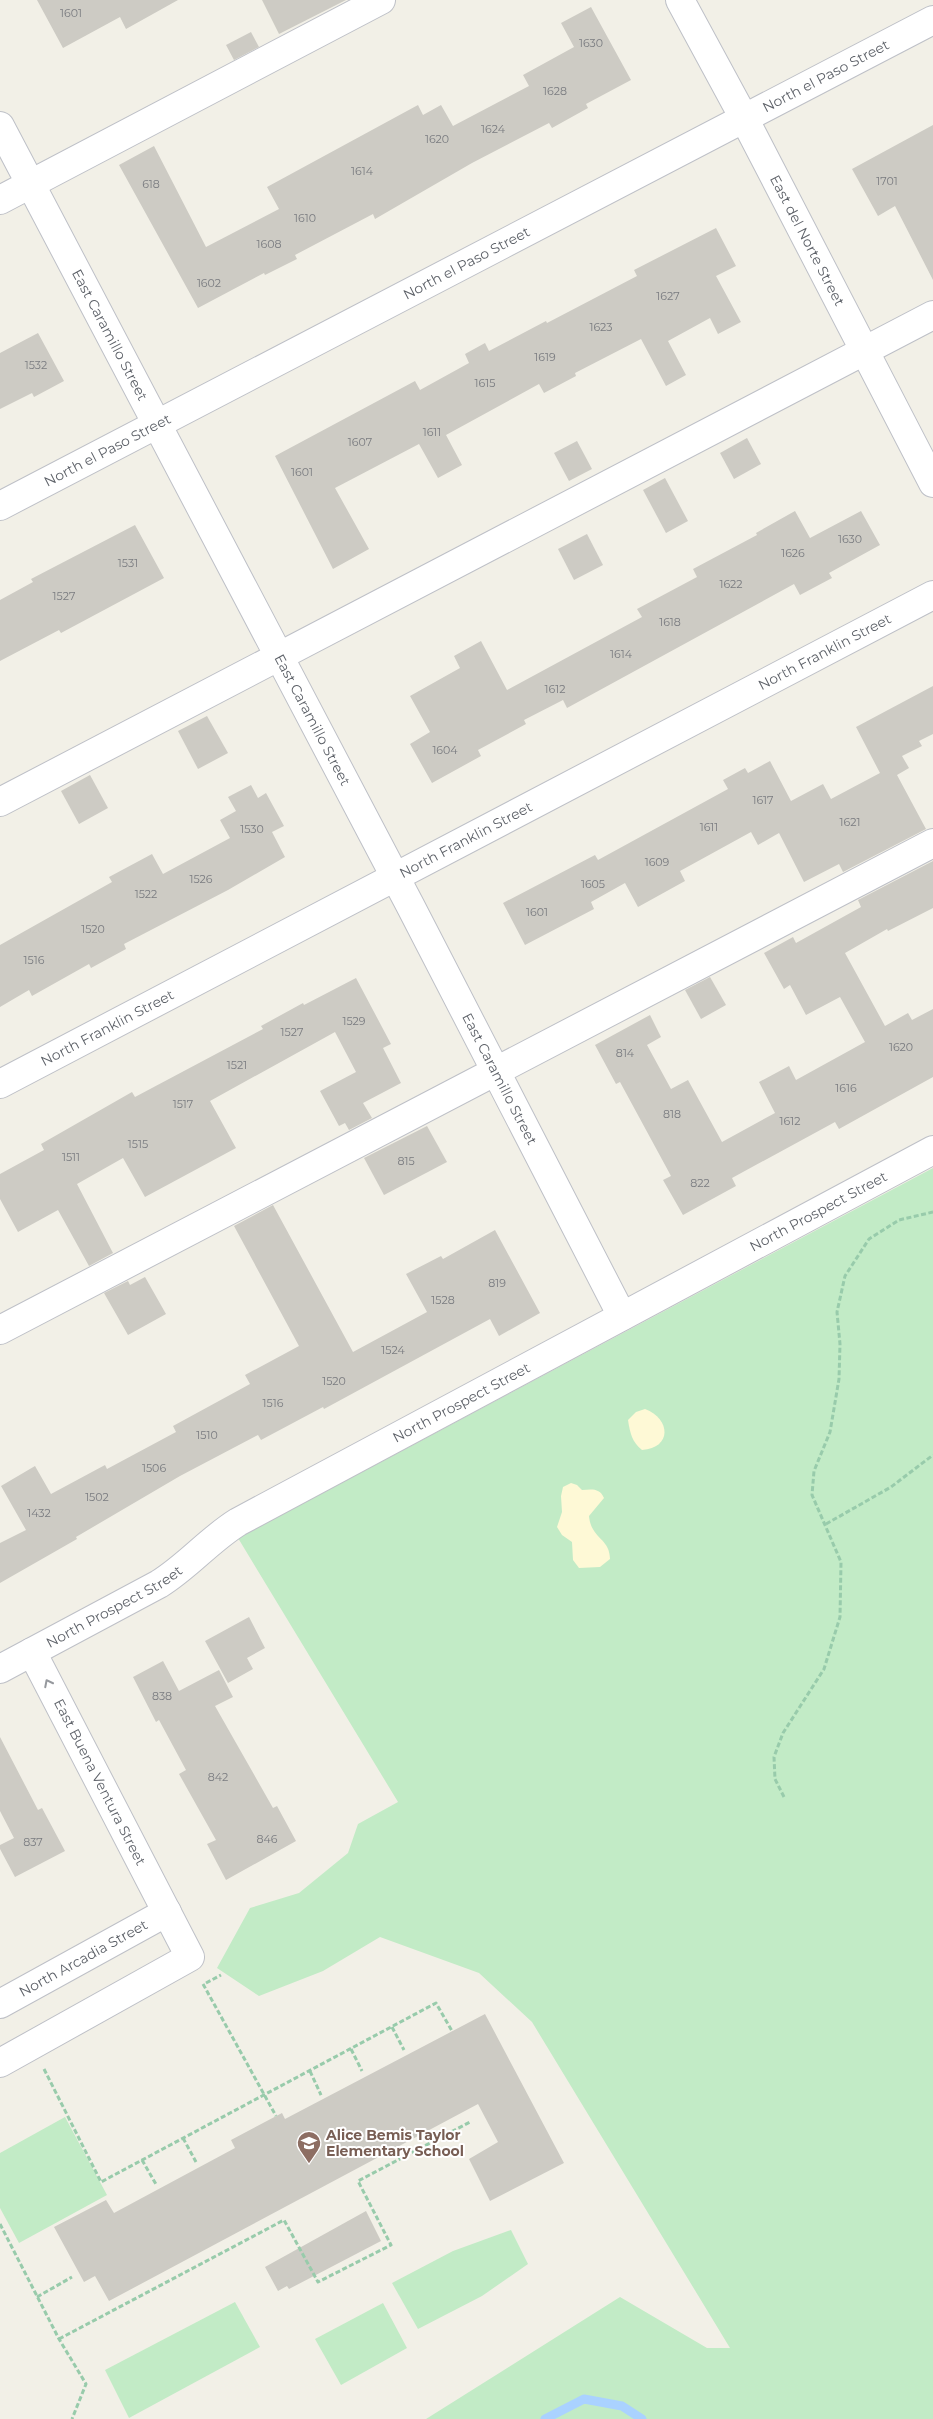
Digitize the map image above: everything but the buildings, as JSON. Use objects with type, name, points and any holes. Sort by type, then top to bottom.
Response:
[{"type":"street","points":[[0,200],[381,0]]},
{"type":"street","name":"East del Norte Street","points":[[680,0],[745,120],[933,483]]},
{"type":"street","name":"North el Paso Street","points":[[0,506],[155,424],[745,120],[933,20]]},
{"type":"street","name":"East Caramillo Street","points":[[0,126],[277,657],[395,877],[622,1316]]},
{"type":"street","points":[[0,802],[933,316]]},
{"type":"street","name":"North Franklin Street","points":[[0,1084],[933,595]]},
{"type":"street","points":[[0,1330],[933,843]]},
{"type":"street","name":"North Prospect Street","points":[[0,1669],[159,1584],[176,1573],[217,1535],[238,1522],[933,1150]]},
{"type":"street","name":"East Buena Ventura Street","points":[[0,2063],[190,1957],[32,1652]]},
{"type":"street","name":"North Arcadia Street","points":[[0,2004],[167,1912]]},
{"type":"path","points":[[784,1797],[775,1779],[774,1757],[783,1733],[824,1669],[840,1617],[840,1562],[826,1524],[812,1495],[814,1471],[830,1432],[839,1379],[840,1344],[836,1312],[845,1276],[869,1239],[899,1220],[933,1212]]},
{"type":"path","points":[[826,1524],[891,1487],[933,1455]]},
{"type":"path","points":[[203,1984],[276,2116]]},
{"type":"path","points":[[43,2067],[101,2182],[436,2003],[452,2031]]},
{"type":"path","points":[[392,2027],[404,2050]]},
{"type":"path","points":[[350,2049],[362,2071]]},
{"type":"path","points":[[310,2071],[321,2095]]},
{"type":"path","points":[[59,2339],[284,2220],[318,2282],[391,2244],[358,2181],[470,2122]]},
{"type":"path","points":[[183,2138],[196,2162]]},
{"type":"path","points":[[142,2160],[157,2186]]},
{"type":"path","points":[[0,2224],[59,2339],[86,2384],[72,2419]]},
{"type":"path","points":[[37,2297],[72,2278]]},
{"type":"green space","points":[[933,1168],[933,2419],[426,2419],[620,2297],[707,2348],[730,2348],[532,2022],[479,1973],[380,1937],[323,1971],[259,1996],[217,1968],[250,1908],[299,1893],[348,1853],[358,1824],[398,1802],[238,1538]]},
{"type":"green space","points":[[65,2117],[107,2195],[19,2243],[0,2208],[0,2153]]},
{"type":"green space","points":[[511,2230],[528,2264],[482,2296],[418,2329],[392,2283],[453,2251]]},
{"type":"green space","points":[[235,2302],[260,2347],[129,2418],[105,2370]]},
{"type":"green space","points":[[383,2303],[407,2348],[341,2385],[315,2339]]},
{"type":"sand","points":[[645,1409],[660,1419],[664,1432],[663,1439],[659,1444],[642,1450],[632,1437],[628,1420],[636,1412]]},
{"type":"sand","points":[[571,1483],[577,1485],[582,1490],[592,1489],[598,1491],[604,1498],[589,1516],[590,1524],[609,1552],[610,1559],[600,1567],[579,1568],[573,1560],[572,1542],[562,1535],[557,1527],[562,1512],[561,1496],[563,1487]]},
{"type":"waterway","points":[[545,2419],[584,2399],[622,2406],[642,2419]]},
{"type":"place","name":"Alice Bemis Taylor Elementary School","points":[[309,2164]]}]
